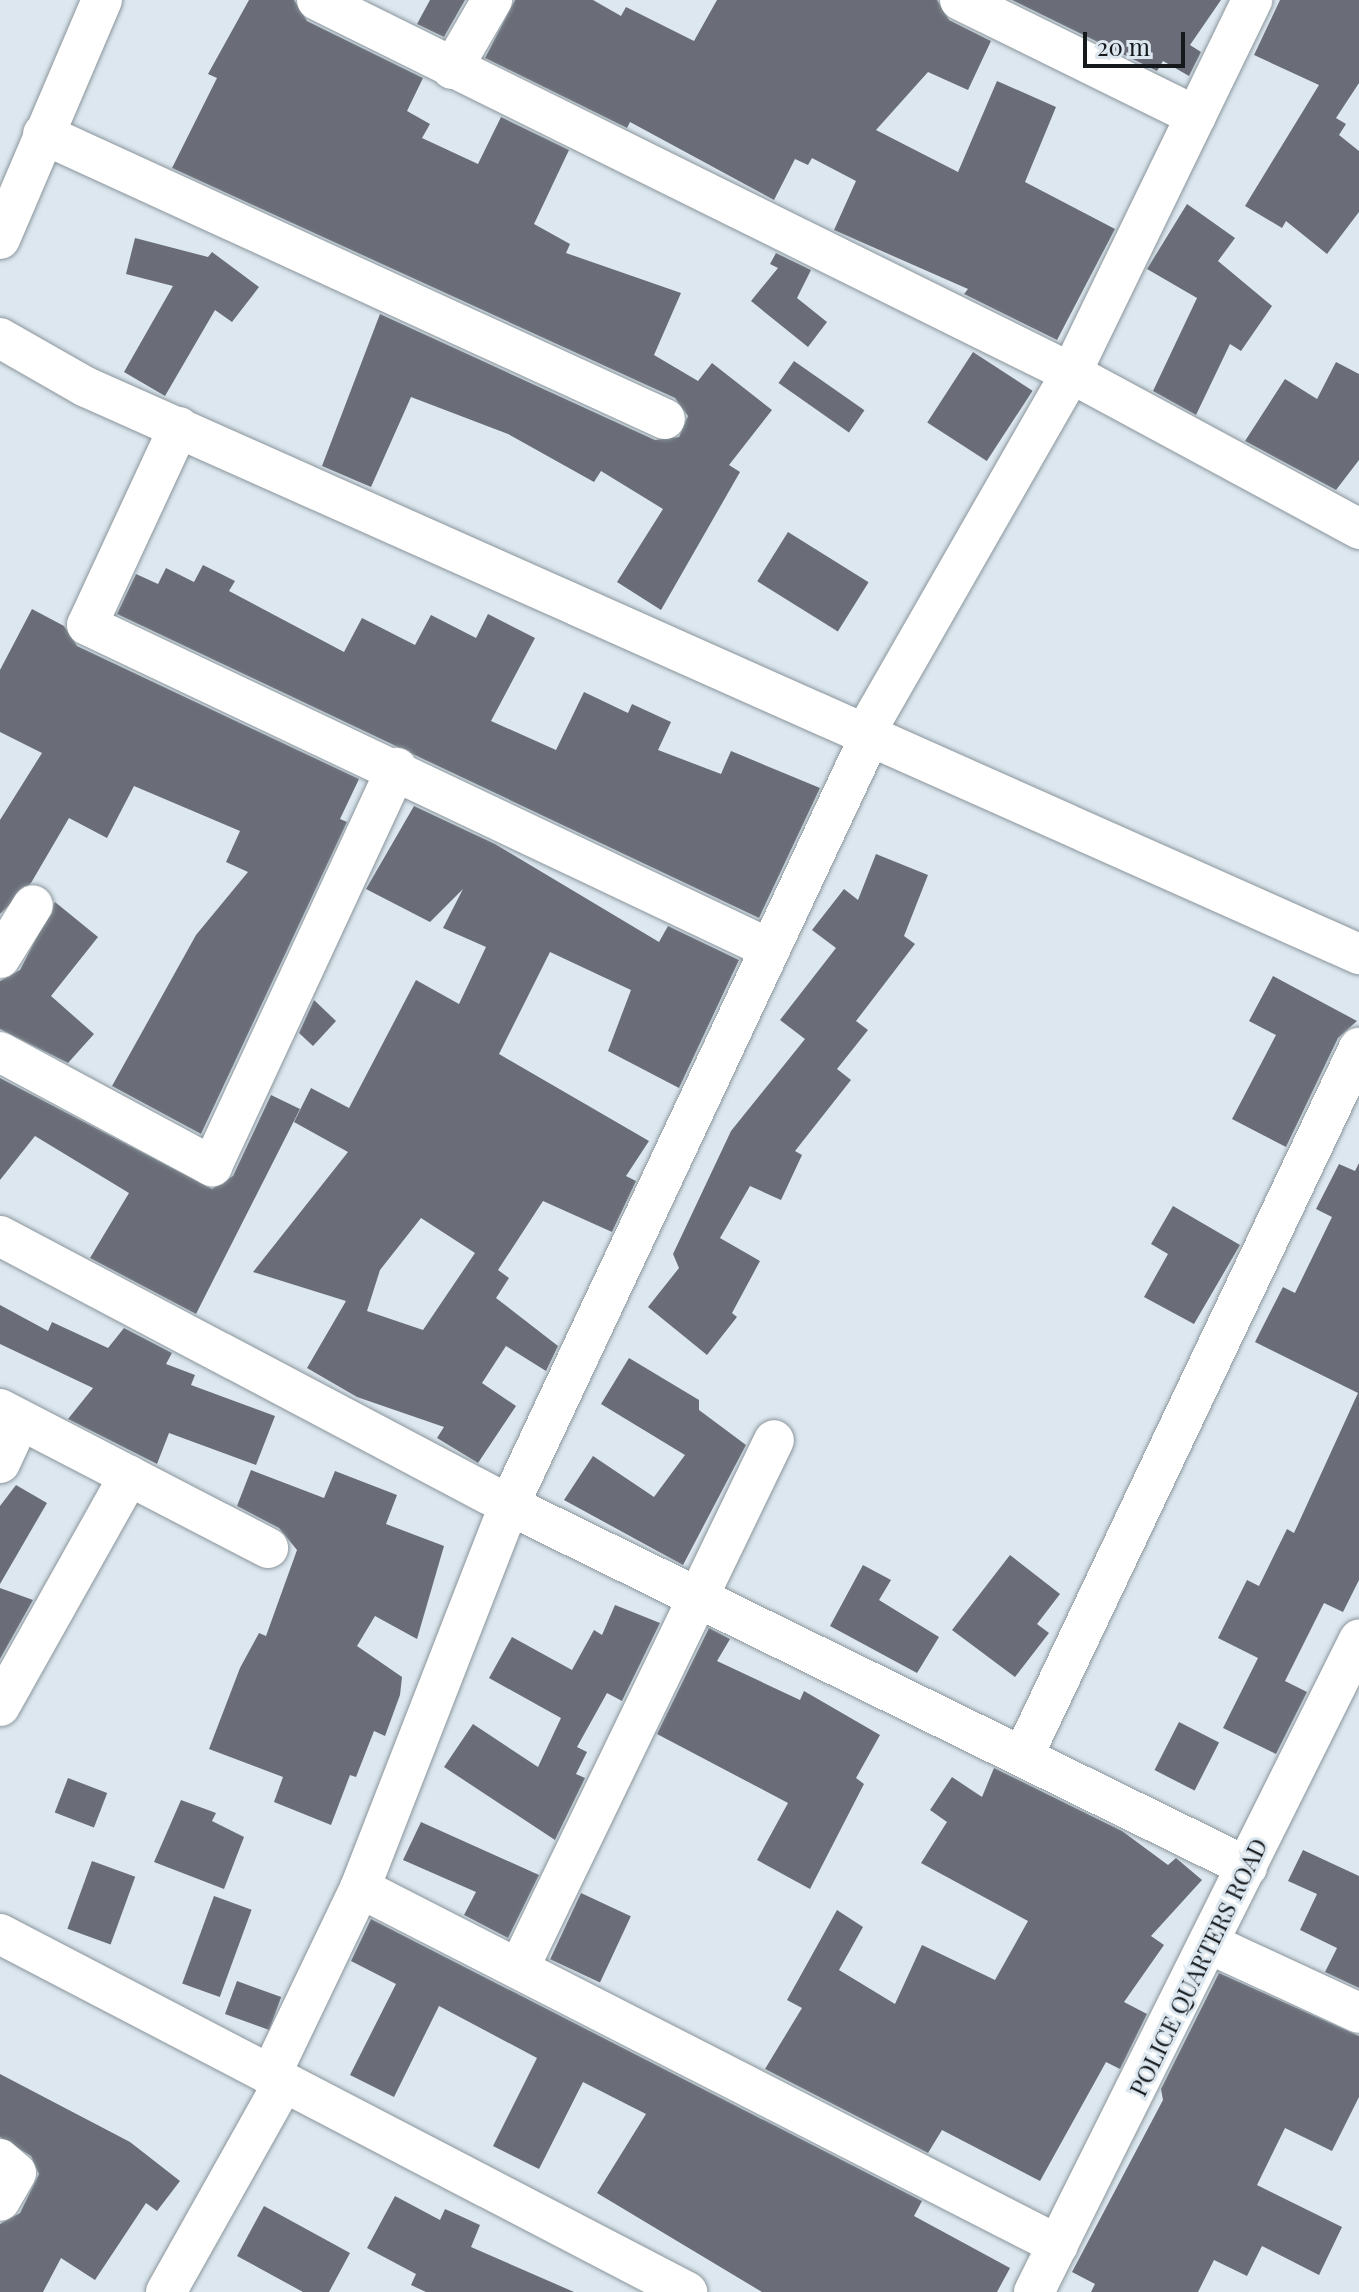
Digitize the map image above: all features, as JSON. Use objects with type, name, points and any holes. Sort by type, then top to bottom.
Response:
[{"type":"street","points":[[0,239],[102,0]]},
{"type":"street","points":[[317,0],[1071,373],[1359,529]]},
{"type":"street","points":[[452,69],[492,0]]},
{"type":"street","points":[[960,0],[1022,13],[1196,116]]},
{"type":"street","points":[[166,2292],[276,2081],[360,1888],[509,1505],[868,735],[1071,373],[1252,0]]},
{"type":"street","points":[[43,134],[665,419]]},
{"type":"street","points":[[0,338],[86,387],[1359,954]]},
{"type":"street","points":[[179,427],[87,625],[397,768],[770,949]]},
{"type":"street","points":[[0,1052],[212,1166],[397,768]]},
{"type":"street","points":[[0,958],[33,905]]},
{"type":"street","points":[[1023,1756],[1359,1048]]},
{"type":"street","points":[[0,1236],[509,1505],[1247,1867]]},
{"type":"street","points":[[0,1463],[10,1414],[268,1548]]},
{"type":"street","points":[[519,1968],[694,1595],[774,1440]]},
{"type":"street","points":[[0,1706],[129,1476]]},
{"type":"street","name":"POLICE QUARTERS ROAD","points":[[1034,2292],[1359,1640]]},
{"type":"street","points":[[360,1888],[1058,2245]]},
{"type":"street","points":[[0,1934],[276,2081],[687,2292]]},
{"type":"street","points":[[1210,1944],[1359,2013]]},
{"type":"street","points":[[0,2159],[16,2173],[0,2201]]},
{"type":"building","points":[[249,0],[294,0],[307,21],[423,78],[407,111],[430,124],[422,138],[478,164],[501,117],[569,150],[534,224],[570,244],[566,253],[681,293],[654,355],[698,381],[712,363],[772,410],[729,465],[740,472],[661,610],[617,582],[663,509],[601,471],[594,482],[508,434],[411,397],[371,487],[322,466],[380,314],[655,440],[679,437],[688,416],[675,398],[172,168],[217,78],[208,74]]},
{"type":"building","points":[[430,0],[465,0],[444,37],[417,24]]},
{"type":"building","points":[[515,0],[593,0],[621,16],[626,7],[694,41],[717,0],[937,0],[949,20],[991,41],[968,90],[928,72],[876,130],[958,172],[997,81],[1056,107],[1025,182],[1115,229],[1057,340],[964,294],[968,289],[834,230],[856,181],[812,158],[808,165],[795,159],[774,200],[630,122],[627,128],[485,58]]},
{"type":"building","points":[[1012,0],[1221,0],[1190,45],[1201,52],[1189,76],[1163,61],[1157,71]]},
{"type":"building","points":[[1280,0],[1359,0],[1359,83],[1336,118],[1346,124],[1339,135],[1359,151],[1359,212],[1327,254],[1286,221],[1282,228],[1245,206],[1319,85],[1254,55]]},
{"type":"building","points":[[1187,204],[1235,238],[1218,261],[1272,306],[1241,351],[1230,344],[1196,415],[1153,391],[1197,298],[1147,269]]},
{"type":"building","points":[[135,238],[208,257],[212,252],[259,287],[232,322],[215,310],[165,396],[124,372],[173,286],[126,274]]},
{"type":"building","points":[[776,253],[811,270],[797,298],[827,322],[808,347],[751,301],[778,268],[770,264]]},
{"type":"building","points":[[973,352],[1033,391],[987,461],[927,422]]},
{"type":"building","points":[[794,361],[864,410],[849,432],[779,383]]},
{"type":"building","points":[[1336,362],[1359,374],[1359,460],[1336,490],[1245,441],[1285,379],[1317,399]]},
{"type":"building","points":[[788,532],[869,582],[838,632],[757,581]]},
{"type":"building","points":[[203,565],[235,581],[229,591],[344,652],[362,618],[415,645],[431,615],[476,638],[488,614],[535,638],[491,721],[556,750],[584,692],[628,713],[632,704],[671,722],[658,750],[721,774],[731,751],[820,788],[759,918],[117,614],[136,574],[158,584],[166,568],[194,582]]},
{"type":"building","points":[[32,609],[64,626],[77,646],[359,779],[340,819],[347,822],[201,1134],[112,1086],[196,935],[248,872],[226,862],[240,831],[134,786],[107,838],[69,818],[31,883],[0,914],[0,820],[42,753],[0,732],[0,670]]},
{"type":"building","points":[[414,806],[495,844],[659,942],[668,926],[739,960],[679,1088],[608,1051],[631,990],[550,952],[499,1054],[649,1141],[626,1176],[636,1181],[612,1232],[543,1201],[498,1270],[509,1278],[496,1298],[558,1346],[546,1371],[506,1346],[482,1383],[516,1406],[478,1463],[437,1438],[444,1427],[357,1397],[307,1368],[346,1301],[253,1272],[348,1152],[294,1122],[311,1088],[349,1108],[416,980],[459,1004],[486,947],[443,928],[463,889],[430,922],[366,889]],"holes":[[[421,1218],[475,1253],[423,1330],[367,1311],[380,1270]]]},
{"type":"building","points":[[876,854],[928,875],[904,936],[915,944],[856,1021],[868,1030],[837,1069],[851,1080],[795,1151],[802,1155],[781,1200],[750,1186],[720,1238],[760,1261],[732,1313],[737,1317],[707,1355],[648,1307],[679,1268],[673,1254],[731,1131],[805,1039],[780,1020],[836,948],[812,930],[844,889],[858,900]]},
{"type":"building","points":[[55,902],[98,937],[51,996],[94,1034],[68,1063],[0,1029],[0,981],[20,970]]},
{"type":"building","points":[[1273,976],[1357,1021],[1338,1038],[1286,1147],[1232,1119],[1276,1035],[1249,1021]]},
{"type":"building","points":[[314,1000],[336,1021],[313,1046],[299,1033]]},
{"type":"building","points":[[0,1078],[212,1189],[233,1176],[271,1095],[300,1109],[196,1314],[90,1258],[129,1193],[35,1136],[0,1180]]},
{"type":"building","points":[[1359,1163],[1359,1580],[1343,1612],[1324,1603],[1285,1681],[1307,1692],[1276,1754],[1223,1728],[1258,1658],[1218,1638],[1247,1580],[1259,1586],[1287,1529],[1294,1533],[1358,1393],[1255,1342],[1283,1287],[1295,1293],[1332,1217],[1316,1209],[1339,1164],[1355,1171]]},
{"type":"building","points":[[1173,1206],[1240,1245],[1194,1324],[1144,1297],[1168,1254],[1151,1244]]},
{"type":"building","points":[[0,1305],[48,1331],[52,1322],[108,1348],[124,1328],[172,1353],[166,1364],[195,1375],[191,1385],[275,1416],[256,1465],[169,1433],[157,1464],[68,1419],[93,1388],[0,1344]]},
{"type":"building","points":[[629,1358],[699,1400],[699,1410],[746,1445],[683,1565],[564,1500],[593,1456],[654,1497],[685,1455],[601,1404]]},
{"type":"building","points":[[251,1470],[324,1498],[335,1471],[397,1495],[386,1524],[444,1546],[417,1639],[375,1616],[357,1646],[402,1677],[400,1695],[385,1736],[374,1731],[356,1777],[350,1775],[331,1825],[274,1802],[283,1777],[209,1749],[240,1668],[259,1633],[266,1636],[297,1550],[279,1528],[237,1506]]},
{"type":"building","points":[[16,1485],[47,1503],[0,1584],[0,1506]]},
{"type":"building","points":[[1010,1555],[1060,1594],[1037,1624],[1049,1633],[1015,1677],[952,1630]]},
{"type":"building","points":[[863,1565],[891,1580],[879,1600],[939,1637],[917,1673],[830,1626]]},
{"type":"building","points":[[0,1588],[33,1600],[0,1659]]},
{"type":"building","points":[[615,1605],[660,1623],[622,1701],[607,1693],[577,1747],[587,1752],[576,1774],[585,1778],[555,1840],[444,1767],[473,1724],[538,1767],[561,1718],[489,1678],[512,1637],[572,1670],[594,1630],[602,1635]]},
{"type":"building","points":[[709,1628],[730,1639],[717,1661],[800,1700],[804,1691],[880,1735],[856,1778],[864,1784],[810,1889],[757,1860],[788,1803],[657,1734]]},
{"type":"building","points":[[1179,1722],[1219,1742],[1195,1791],[1154,1770]]},
{"type":"building","points":[[994,1768],[1122,1831],[1168,1865],[1176,1858],[1202,1880],[1151,1936],[1164,1945],[1124,2002],[1147,2014],[1120,2069],[1106,2062],[1040,2181],[942,2130],[928,2153],[765,2069],[802,2008],[787,2000],[837,1910],[863,1927],[839,1970],[895,2004],[922,1945],[995,1980],[1028,1921],[921,1863],[947,1822],[930,1810],[952,1777],[982,1797]]},
{"type":"building","points":[[68,1778],[107,1793],[94,1828],[55,1813]]},
{"type":"building","points":[[181,1800],[216,1813],[212,1821],[244,1837],[224,1889],[154,1862]]},
{"type":"building","points":[[421,1822],[539,1875],[508,1938],[464,1915],[476,1892],[403,1860]]},
{"type":"building","points":[[1303,1850],[1359,1876],[1359,1988],[1325,1972],[1337,1948],[1300,1930],[1317,1894],[1288,1881]]},
{"type":"building","points":[[92,1861],[135,1877],[111,1944],[67,1929]]},
{"type":"building","points":[[581,1893],[631,1916],[600,1982],[550,1959]]},
{"type":"building","points":[[214,1896],[252,1910],[220,1997],[182,1983]]},
{"type":"building","points":[[371,1919],[922,2201],[914,2216],[1010,2268],[997,2292],[762,2292],[597,2193],[646,2114],[583,2082],[539,2169],[493,2146],[537,2058],[439,2006],[394,2097],[350,2075],[396,1984],[351,1961]]},
{"type":"building","points":[[1219,1973],[1359,2036],[1359,2097],[1332,2151],[1285,2128],[1257,2185],[1342,2227],[1319,2275],[1262,2246],[1247,2276],[1214,2260],[1198,2292],[1091,2292],[1095,2284],[1072,2272],[1163,2100],[1161,2089]]},
{"type":"building","points":[[237,1981],[281,1997],[269,2030],[225,2014]]},
{"type":"building","points":[[0,2074],[130,2142],[180,2181],[157,2211],[146,2203],[95,2280],[61,2258],[43,2292],[0,2292],[0,2224],[20,2213],[39,2174],[31,2156],[0,2137]]},
{"type":"building","points":[[395,2196],[440,2220],[445,2209],[480,2225],[471,2247],[574,2292],[426,2292],[411,2285],[416,2274],[367,2248]]},
{"type":"building","points":[[264,2206],[350,2253],[329,2292],[303,2292],[237,2256]]}]
